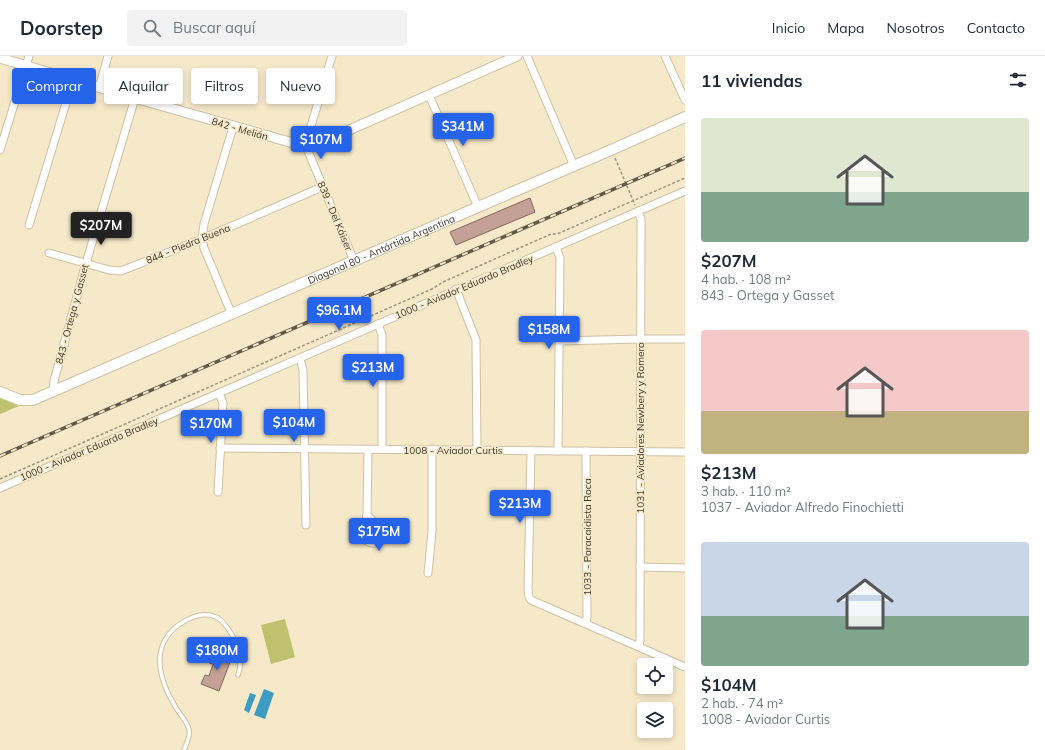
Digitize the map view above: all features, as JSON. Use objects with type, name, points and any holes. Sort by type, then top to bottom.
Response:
[{"type":"main road","name":"Diagonal 80 - Antártida Argentina","points":[[0,392],[20,400],[33,400],[232,315],[685,117]]},
{"type":"street","points":[[99,88],[108,56]]},
{"type":"street","name":"839 - Del Káiser","points":[[332,56],[308,136],[307,146],[322,187],[354,261]]},
{"type":"street","name":"842 - Melián","points":[[155,104],[300,146],[307,146],[322,142],[517,56]]},
{"type":"street","points":[[527,56],[574,166]]},
{"type":"street","points":[[665,56],[685,100]]},
{"type":"street","name":"842 - Melián","points":[[0,58],[28,61],[45,68]]},
{"type":"street","points":[[0,150],[28,61]]},
{"type":"street","name":"842 - Melián","points":[[96,87],[104,89]]},
{"type":"street","points":[[429,95],[478,207]]},
{"type":"street","points":[[29,225],[66,104]]},
{"type":"street","name":"843 - Ortega y Gasset","points":[[53,391],[54,381],[86,263],[133,104]]},
{"type":"street","points":[[232,315],[204,248],[202,239],[204,224],[233,127]]},
{"type":"street","name":"844 - Piedra Buena","points":[[49,253],[109,270],[121,270],[202,239],[322,187]]},
{"type":"street","name":"1000 - Aviador Eduardo Bradley","points":[[0,488],[685,191]]},
{"type":"street","name":"1031 - Aviadores Newbery y Romero","points":[[638,211],[641,219],[639,646]]},
{"type":"street","points":[[556,247],[560,258],[558,451]]},
{"type":"street","points":[[456,289],[476,340],[477,449]]},
{"type":"street","points":[[378,324],[382,335],[382,449]]},
{"type":"street","points":[[559,341],[640,339],[685,340]]},
{"type":"street","points":[[300,358],[303,370],[306,525]]},
{"type":"street","points":[[218,492],[223,403],[219,393]]},
{"type":"street","name":"1008 - Aviador Curtis","points":[[220,448],[368,450],[477,449],[685,452]]},
{"type":"street","points":[[367,515],[368,450]]},
{"type":"street","points":[[428,573],[432,532],[432,450]]},
{"type":"street","points":[[531,450],[529,597],[533,601],[685,667]]},
{"type":"street","name":"1033 - Paracaidista Roca","points":[[586,451],[586,623]]},
{"type":"street","points":[[640,567],[685,568]]},
{"type":"lane","points":[[184,750],[190,734],[189,727],[170,696],[161,672],[160,663],[162,646],[171,631],[176,626],[194,617],[210,615],[220,619],[233,636],[239,649],[241,664],[238,675]]},
{"type":"path","points":[[612,150],[638,211]]},
{"type":"path","points":[[0,479],[425,292],[443,282],[551,234],[557,234],[685,178]]},
{"type":"green space","points":[[0,398],[19,406],[0,414]]},
{"type":"green space","points":[[285,619],[295,657],[271,664],[261,625]]},
{"type":"water","points":[[264,689],[274,693],[265,719],[254,715]]},
{"type":"water","points":[[250,693],[256,695],[249,713],[244,710]]},
{"type":"building","points":[[530,198],[535,212],[456,245],[450,232]]},
{"type":"building","points":[[214,650],[232,657],[219,691],[201,684],[205,675],[209,676],[213,664],[209,663]]},
{"type":"railway","points":[[0,456],[685,158]]}]
